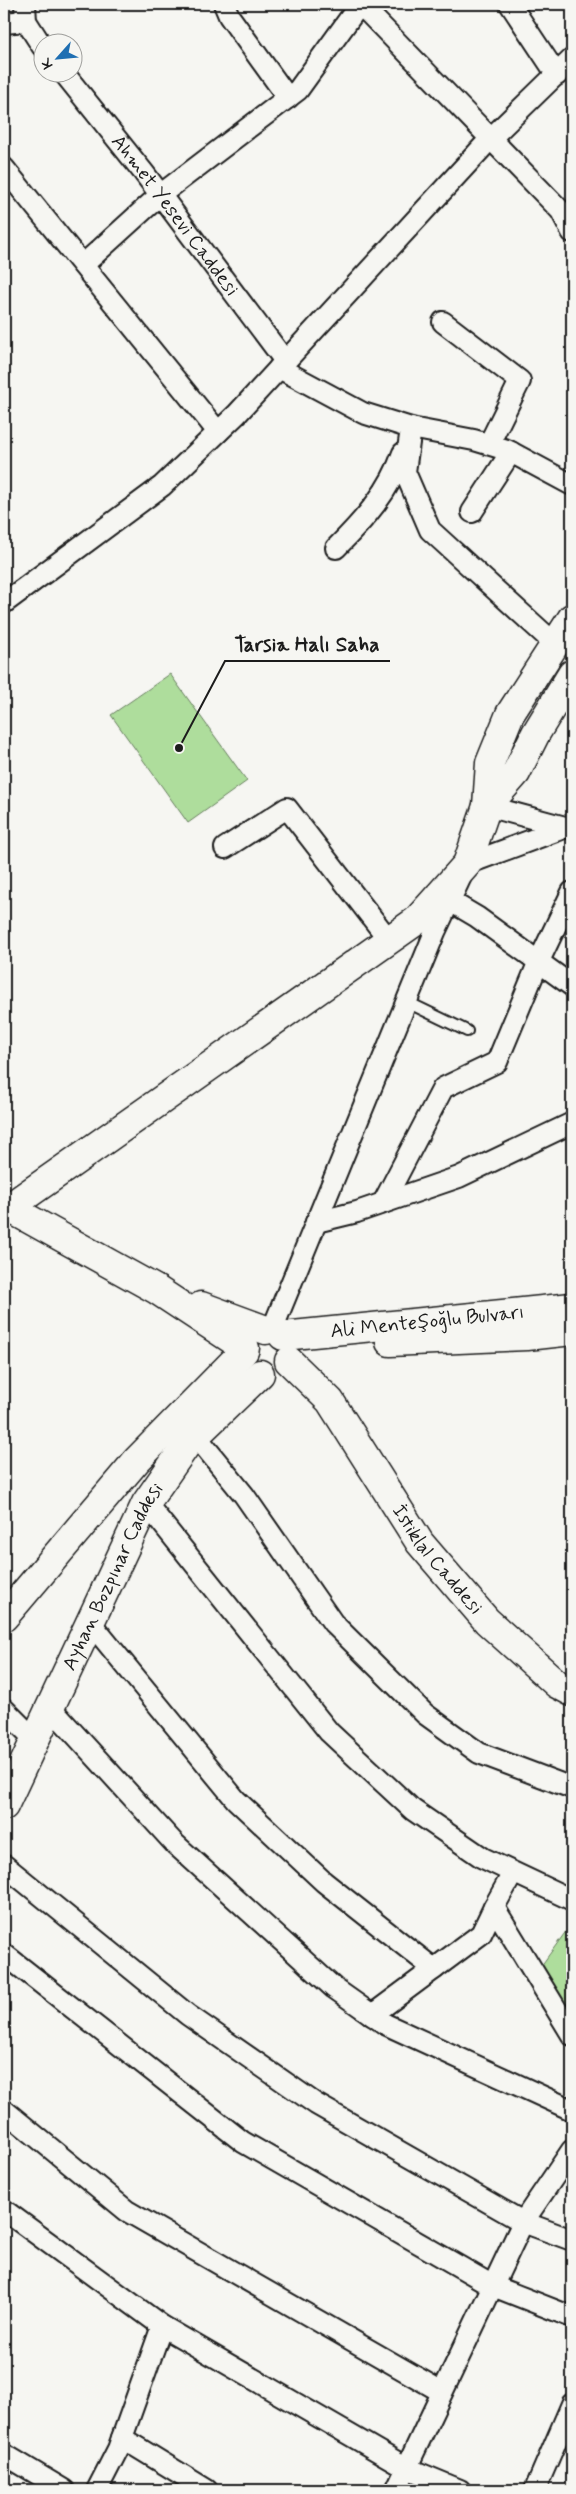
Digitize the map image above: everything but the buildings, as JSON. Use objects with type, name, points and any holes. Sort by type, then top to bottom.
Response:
[{"type":"street","points":[[224,4],[230,16],[288,98]]},
{"type":"street","points":[[83,265],[160,195],[298,90],[360,4],[561,211],[572,232]]},
{"type":"street","points":[[510,4],[557,75]]},
{"type":"street","points":[[4,23],[25,12],[35,32]]},
{"type":"street","points":[[4,603],[162,486],[218,432],[282,365],[491,138],[572,60]]},
{"type":"street","name":"Ahmet Yesevi Caddesi","points":[[70,82],[160,195],[282,365]]},
{"type":"street","points":[[4,168],[218,432]]},
{"type":"street","points":[[443,322],[520,381],[489,444]]},
{"type":"street","points":[[282,365],[363,413],[411,428],[489,444],[511,452],[572,485]]},
{"type":"street","points":[[336,548],[363,521],[386,489],[399,465],[411,428]]},
{"type":"street","points":[[411,428],[405,472],[430,530],[555,644]]},
{"type":"street","points":[[472,512],[511,452]]},
{"type":"street","points":[[568,826],[467,864],[416,921],[6,1209],[157,1290],[245,1349],[247,1364],[260,1374],[277,1373],[280,1341],[316,1222],[450,900],[467,864],[487,806],[490,763],[510,714],[572,618]]},
{"type":"street","points":[[487,806],[516,773],[536,733],[572,674]]},
{"type":"street","points":[[487,806],[568,826]]},
{"type":"street","points":[[225,848],[287,808],[389,940]]},
{"type":"street","points":[[383,1204],[443,1088],[497,1062],[539,961],[572,892]]},
{"type":"street","points":[[450,900],[477,916],[572,986]]},
{"type":"street","points":[[316,1222],[383,1204],[459,1177],[572,1123]]},
{"type":"street","points":[[157,1290],[280,1341]]},
{"type":"street","name":"Ali Menteşoğlu Bulvarı","points":[[280,1341],[572,1307]]},
{"type":"street","name":"Ali Menteşoğlu Bulvarı","points":[[280,1341],[526,1336],[572,1331]]},
{"type":"street","points":[[4,1617],[145,1451],[245,1349],[250,1337],[280,1341]]},
{"type":"street","name":"İstiklal Caddesi","points":[[280,1341],[330,1401],[420,1543],[487,1621],[557,1684],[572,1692]]},
{"type":"street","name":"Ayhan Bozpınar Caddesi","points":[[4,1806],[146,1503],[187,1444],[260,1374]]},
{"type":"street","points":[[196,1436],[244,1495],[332,1623],[425,1714],[479,1753],[572,1788]]},
{"type":"street","points":[[145,1451],[146,1503],[329,1732],[413,1810],[483,1858],[572,1900]]},
{"type":"street","points":[[90,1622],[236,1800],[324,1882],[434,1968]]},
{"type":"street","points":[[50,1707],[175,1844],[334,1988],[385,2024],[572,2110]]},
{"type":"street","points":[[4,1709],[35,1740]]},
{"type":"street","points":[[4,1865],[188,2015],[308,2098],[523,2222],[572,2240]]},
{"type":"street","points":[[372,2015],[481,1934],[514,1873]]},
{"type":"street","points":[[494,1908],[572,2035]]},
{"type":"street","points":[[4,1954],[244,2142],[493,2286],[572,2317]]},
{"type":"street","points":[[4,2110],[127,2211],[442,2392]]},
{"type":"street","points":[[396,2490],[523,2222],[572,2150]]},
{"type":"street","points":[[4,2210],[162,2326],[406,2468],[460,2490]]},
{"type":"street","points":[[97,2490],[122,2438],[162,2326]]},
{"type":"street","points":[[535,2490],[572,2404]]},
{"type":"street","points":[[122,2438],[207,2490]]},
{"type":"street","points":[[4,2454],[64,2490]]},
{"type":"lane","points":[[407,1002],[467,1031]]},
{"type":"green space","points":[[170,674],[247,781],[188,823],[111,715]]},
{"type":"green space","points":[[572,1923],[572,2020],[541,1966]]},
{"type":"place","name":"Tarsia Halı Saha","points":[[179,748]]}]
